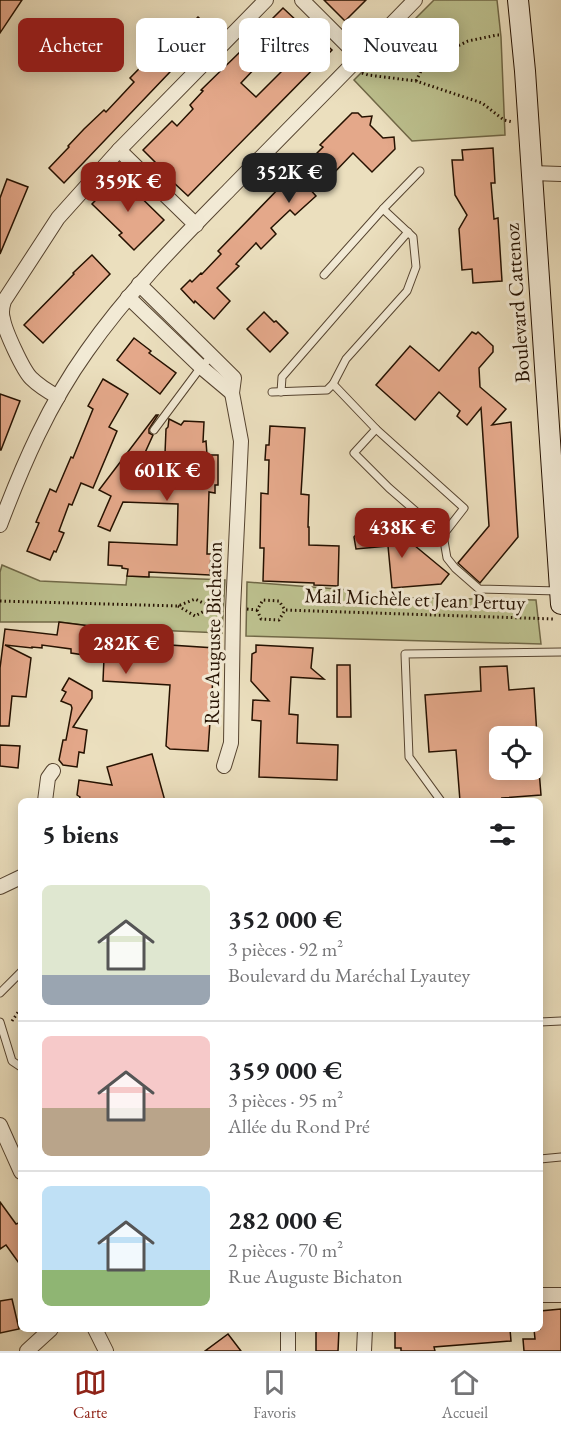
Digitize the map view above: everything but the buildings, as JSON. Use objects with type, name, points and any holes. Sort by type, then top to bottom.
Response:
[{"type":"street","points":[[58,397],[31,378],[17,355],[3,320],[4,301],[58,218],[69,205],[119,150],[266,0]]},
{"type":"street","points":[[302,0],[342,47]]},
{"type":"street","points":[[398,18],[415,0]]},
{"type":"street","name":"Boulevard Cattenoz","points":[[518,0],[524,48],[532,173],[554,386],[561,597]]},
{"type":"street","points":[[0,525],[28,456],[58,397],[86,353],[128,297],[345,72]]},
{"type":"street","points":[[119,150],[196,225]]},
{"type":"street","points":[[532,173],[561,174]]},
{"type":"street","name":"Rue Auguste Bichaton","points":[[139,284],[234,378],[232,393],[241,441],[233,609],[231,743],[225,766]]},
{"type":"street","points":[[128,297],[201,367],[232,393]]},
{"type":"street","points":[[45,798],[48,778],[53,771]]},
{"type":"street","points":[[0,887],[18,878]]},
{"type":"street","points":[[0,1125],[18,1165]]},
{"type":"street","points":[[543,1295],[561,1294]]},
{"type":"street","points":[[27,1351],[48,1332]]},
{"type":"street","points":[[96,1332],[106,1351]]},
{"type":"street","points":[[288,1332],[288,1351]]},
{"type":"street","points":[[364,1332],[364,1351]]},
{"type":"lane","points":[[324,275],[382,209],[420,171]]},
{"type":"lane","points":[[272,392],[327,390],[333,384],[346,359],[407,291],[416,267],[413,237],[382,209]]},
{"type":"lane","points":[[281,392],[282,377],[408,232]]},
{"type":"lane","points":[[154,430],[201,367],[212,356]]},
{"type":"lane","points":[[333,384],[376,429],[464,508],[443,535]]},
{"type":"lane","points":[[376,429],[354,453],[389,488],[443,535],[447,558],[455,568],[479,589],[561,597]]},
{"type":"lane","points":[[439,798],[409,757],[405,654],[561,652]]},
{"type":"lane","points":[[0,993],[18,975]]},
{"type":"lane","points":[[543,1022],[561,1021]]},
{"type":"lane","points":[[0,1022],[12,1061],[18,1067]]},
{"type":"lane","points":[[543,1159],[561,1157]]},
{"type":"path","points":[[416,81],[426,61],[468,41],[502,35]]},
{"type":"path","points":[[365,72],[368,75],[416,81],[482,103],[504,120],[528,124]]},
{"type":"path","name":"Mail Michèle et Jean Pertuy","points":[[0,601],[178,606],[195,599],[211,607],[258,610]]},
{"type":"path","name":"Mail Michèle et Jean Pertuy","points":[[263,600],[279,601],[285,610],[279,620],[261,619],[258,610],[263,600]]},
{"type":"path","name":"Mail Michèle et Jean Pertuy","points":[[178,606],[195,616],[211,607]]},
{"type":"path","name":"Mail Michèle et Jean Pertuy","points":[[285,610],[545,619]]},
{"type":"green space","points":[[434,0],[497,0],[501,37],[505,135],[412,141],[354,80],[362,72],[459,72],[459,18],[416,18]]},
{"type":"green space","points":[[2,565],[40,581],[126,585],[127,576],[225,580],[222,633],[106,628],[59,622],[0,622]]},
{"type":"green space","points":[[247,582],[350,590],[351,597],[536,600],[541,644],[246,636]]}]
